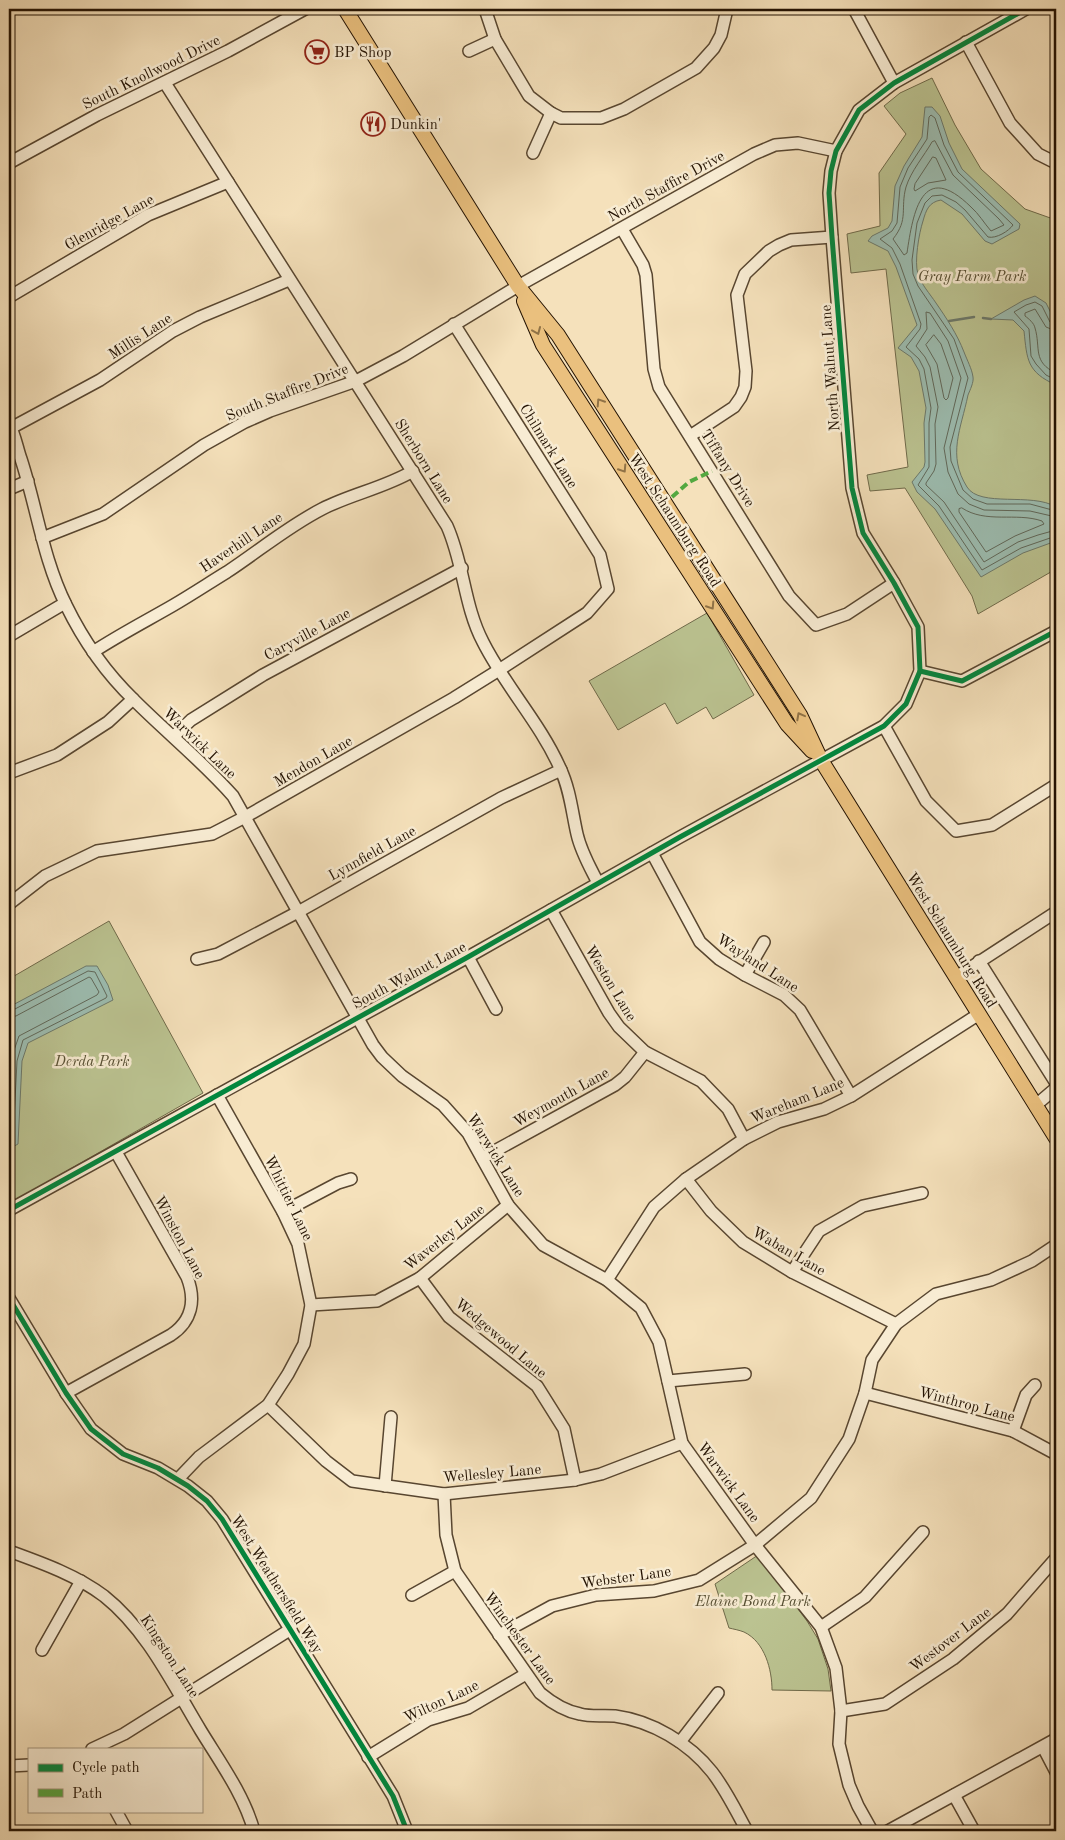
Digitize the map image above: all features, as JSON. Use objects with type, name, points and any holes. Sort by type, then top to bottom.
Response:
[{"type":"main road","name":"West Schaumburg Road","points":[[345,9],[518,286],[543,345],[787,724],[821,760],[1056,1138]]},
{"type":"street","name":"South Knollwood Drive","points":[[9,163],[96,115],[165,83],[306,9]]},
{"type":"street","points":[[484,9],[495,38],[529,96],[551,113],[561,118],[601,118],[624,109],[696,68],[714,48],[721,35],[727,9]]},
{"type":"street","points":[[854,9],[894,82]]},
{"type":"street","name":"North Walnut Lane","points":[[821,760],[884,726],[906,704],[920,671],[918,627],[894,583],[863,533],[852,488],[832,236],[831,171],[836,151],[859,110],[894,82],[1026,9]]},
{"type":"street","points":[[469,51],[495,38]]},
{"type":"street","points":[[966,42],[1010,123],[1038,154],[1056,163]]},
{"type":"street","name":"Sherborn Lane","points":[[165,83],[447,526],[462,568],[475,625],[499,670],[561,770],[568,791],[580,844],[598,882]]},
{"type":"street","points":[[533,153],[551,113]]},
{"type":"street","name":"North Staffire Drive","points":[[518,286],[754,154],[776,145],[798,143],[836,151]]},
{"type":"street","name":"Glenridge Lane","points":[[9,297],[148,215],[228,182]]},
{"type":"street","name":"Tiffany Drive","points":[[622,229],[643,265],[646,275],[656,379],[659,387],[789,596],[816,625],[847,614],[894,583]]},
{"type":"street","points":[[690,436],[734,407],[745,387],[746,371],[738,296],[745,274],[769,251],[779,245],[791,240],[832,236]]},
{"type":"street","name":"Millis Lane","points":[[10,426],[100,380],[173,331],[200,317],[289,280]]},
{"type":"street","name":"South Staffire Drive","points":[[42,538],[103,514],[204,445],[245,422],[270,411],[356,381],[403,356],[518,286]]},
{"type":"street","name":"Chilmark Lane","points":[[454,324],[600,555],[608,588]]},
{"type":"street","name":"Warwick Lane","points":[[10,426],[28,481],[50,565],[65,603],[93,652],[133,699],[214,774],[233,796],[357,1017],[382,1057],[402,1076],[443,1105],[468,1133],[508,1205],[543,1244],[607,1280],[641,1308],[659,1342],[682,1442],[756,1545],[821,1627],[836,1668],[841,1711],[839,1744],[849,1785],[872,1831]]},
{"type":"street","name":"Haverhill Lane","points":[[93,652],[126,631],[174,605],[244,561],[304,518],[337,502],[400,479],[413,471]]},
{"type":"street","points":[[9,489],[28,481]]},
{"type":"street","name":"Caryville Lane","points":[[174,736],[191,720],[263,675],[462,568]]},
{"type":"street","name":"Mendon Lane","points":[[9,904],[45,876],[97,851],[212,834],[245,818],[454,698],[499,670],[587,613],[608,588]]},
{"type":"street","points":[[9,636],[65,603]]},
{"type":"street","points":[[920,671],[962,681],[1056,631]]},
{"type":"street","points":[[9,773],[56,754],[108,722],[133,699]]},
{"type":"street","points":[[884,726],[926,801],[956,831],[992,825],[1056,785]]},
{"type":"street","name":"South Walnut Lane","points":[[9,1210],[821,760]]},
{"type":"street","name":"Lynnfield Lane","points":[[197,959],[218,954],[298,912],[501,798],[561,770]]},
{"type":"street","name":"Wayland Lane","points":[[652,853],[700,942],[719,959],[784,995],[800,1010],[850,1096]]},
{"type":"street","name":"Weston Lane","points":[[551,910],[618,1027],[645,1052],[701,1081],[728,1109],[744,1139]]},
{"type":"street","points":[[956,977],[1056,912]]},
{"type":"street","points":[[745,975],[764,942]]},
{"type":"street","points":[[468,957],[496,1009]]},
{"type":"street","points":[[979,961],[1056,1083]]},
{"type":"street","name":"Wareham Lane","points":[[607,1280],[654,1207],[686,1179],[744,1139],[778,1122],[824,1109],[850,1096],[979,1014]]},
{"type":"street","name":"Weymouth Lane","points":[[482,1158],[615,1085],[625,1077],[645,1052]]},
{"type":"street","points":[[1036,1105],[1056,1088]]},
{"type":"street","name":"Whittier Lane","points":[[178,1479],[199,1457],[268,1405],[304,1344],[311,1304],[298,1244],[283,1212],[217,1095]]},
{"type":"street","name":"Winston Lane","points":[[66,1393],[177,1331],[187,1320],[192,1302],[192,1293],[187,1277],[116,1152]]},
{"type":"street","points":[[283,1212],[338,1183],[351,1179]]},
{"type":"street","name":"Waban Lane","points":[[686,1179],[711,1211],[743,1242],[792,1272],[896,1324]]},
{"type":"street","points":[[792,1272],[819,1231],[863,1206],[922,1193]]},
{"type":"street","name":"Waverley Lane","points":[[311,1304],[377,1301],[420,1278],[508,1205]]},
{"type":"street","name":"Webster Lane","points":[[499,1635],[552,1606],[596,1594],[654,1591],[699,1580],[756,1545],[811,1498],[849,1440],[865,1393],[872,1360],[896,1324],[936,1294],[991,1280],[1032,1261],[1056,1245]]},
{"type":"street","name":"Wedgewood Lane","points":[[420,1278],[449,1317],[537,1386],[564,1430],[575,1480]]},
{"type":"street","name":"West Weathersfield Way","points":[[9,1298],[66,1393],[87,1424],[123,1454],[158,1468],[178,1479],[198,1494],[222,1519],[393,1796],[407,1831]]},
{"type":"street","points":[[668,1381],[745,1374]]},
{"type":"street","points":[[1013,1431],[1026,1395],[1034,1385]]},
{"type":"street","name":"Winthrop Lane","points":[[865,1393],[1013,1431],[1056,1454]]},
{"type":"street","name":"Wellesley Lane","points":[[268,1405],[326,1461],[352,1482],[444,1494],[575,1480],[600,1474],[682,1442]]},
{"type":"street","points":[[385,1486],[391,1417]]},
{"type":"street","name":"Winchester Lane","points":[[444,1494],[446,1535],[455,1572],[540,1693],[557,1706],[580,1714],[614,1716],[628,1719],[649,1726],[680,1742],[695,1754],[713,1773],[747,1831]]},
{"type":"street","points":[[821,1627],[865,1597],[923,1532]]},
{"type":"street","name":"Kingston Lane","points":[[9,1552],[48,1565],[81,1581],[104,1596],[136,1627],[236,1788],[254,1831]]},
{"type":"street","name":"Westover Lane","points":[[841,1711],[885,1704],[953,1659],[1007,1614],[1056,1558]]},
{"type":"street","points":[[412,1595],[455,1572]]},
{"type":"street","points":[[42,1650],[81,1581]]},
{"type":"street","points":[[94,1748],[124,1734],[182,1699],[291,1629]]},
{"type":"street","name":"Wilton Lane","points":[[368,1757],[428,1720],[468,1708],[526,1674]]},
{"type":"street","points":[[680,1742],[718,1693]]},
{"type":"street","points":[[888,1831],[1056,1739]]},
{"type":"street","points":[[1043,1747],[1056,1772]]},
{"type":"street","points":[[9,1766],[28,1765]]},
{"type":"street","points":[[954,1795],[974,1831]]},
{"type":"street","points":[[117,1812],[127,1831]]},
{"type":"green space","name":"Gray Farm Park","points":[[932,78],[955,125],[981,169],[1025,209],[1056,220],[1056,569],[978,614],[972,596],[905,488],[870,491],[867,475],[908,467],[886,269],[851,273],[847,234],[880,226],[879,173],[906,134],[884,106],[900,93]]},
{"type":"green space","points":[[707,613],[754,695],[713,719],[706,707],[677,724],[665,703],[618,730],[589,681]]},
{"type":"green space","name":"Derda Park","points":[[109,921],[203,1093],[9,1204],[9,979]]},
{"type":"green space","name":"Elaine Bond Park","points":[[758,1555],[807,1621],[818,1639],[828,1669],[831,1691],[772,1690],[769,1665],[762,1649],[757,1642],[744,1632],[729,1628],[715,1584]]},
{"type":"water","points":[[925,107],[932,107],[940,116],[949,143],[962,169],[1020,224],[1019,229],[992,244],[985,241],[962,214],[941,200],[929,207],[921,226],[917,255],[919,278],[955,333],[973,377],[957,442],[958,464],[961,475],[967,487],[983,497],[1034,501],[1056,507],[1056,541],[1023,553],[981,577],[935,509],[917,492],[912,482],[924,467],[925,462],[924,423],[926,408],[919,371],[911,357],[898,348],[917,325],[896,267],[888,251],[868,241],[872,236],[888,228],[892,221],[895,186],[904,166],[922,137]]},
{"type":"water","points":[[1035,296],[1046,303],[1056,323],[1056,385],[1039,375],[1030,364],[1024,331],[1013,320],[991,319],[1024,300]]},
{"type":"water","points":[[86,966],[97,966],[108,985],[113,1000],[28,1043],[22,1061],[18,1144],[9,1149],[9,1007]]},
{"type":"waterway","points":[[949,321],[974,317]]},
{"type":"waterway","points":[[983,318],[991,319]]},
{"type":"marked path","points":[[672,497],[689,482],[712,471]]},
{"type":"cycle path","points":[[9,1210],[468,957],[680,837],[884,726],[906,704],[920,671],[918,627],[894,583],[863,533],[852,488],[829,193],[831,171],[836,151],[859,110],[894,83],[1026,9]]},
{"type":"cycle path","points":[[920,671],[962,681],[1056,631]]},
{"type":"cycle path","points":[[9,1298],[66,1393],[91,1429],[123,1454],[158,1468],[188,1486],[207,1501],[222,1519],[393,1796],[407,1831]]},
{"type":"place","name":"BP Shop","points":[[317,52]]},
{"type":"place","name":"Dunkin'","points":[[373,124]]}]
